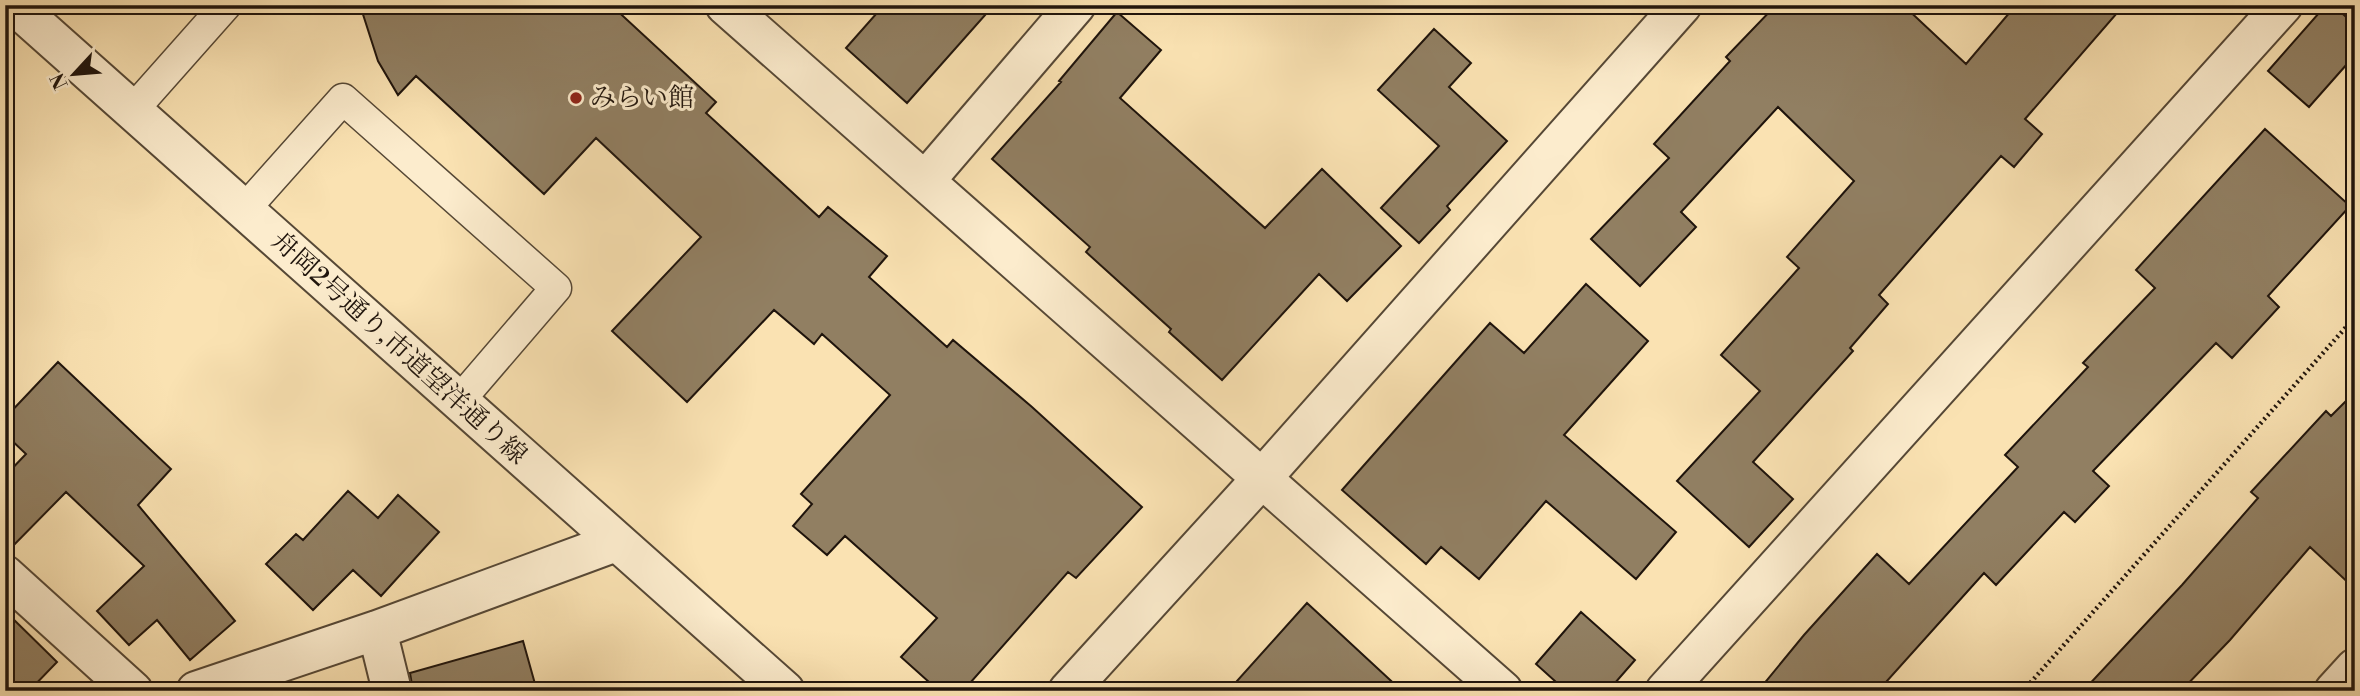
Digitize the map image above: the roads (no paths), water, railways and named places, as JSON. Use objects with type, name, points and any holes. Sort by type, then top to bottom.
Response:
[{"type":"street","name":"舟岡2号通り,市道望洋通り線","points":[[14,5],[785,691]]},
{"type":"street","points":[[725,5],[1503,691]]},
{"type":"street","points":[[925,181],[1076,5]]},
{"type":"street","points":[[1068,691],[1263,477],[1682,5]]},
{"type":"street","points":[[1665,691],[2283,5]]},
{"type":"street","points":[[196,691],[377,630],[617,542]]},
{"type":"street","points":[[5,575],[134,691]]},
{"type":"street","points":[[377,630],[392,691]]},
{"type":"street","points":[[2334,691],[2355,668]]},
{"type":"lane","points":[[132,111],[226,5]]},
{"type":"lane","points":[[244,210],[344,99],[556,288],[459,401]]},
{"type":"place","name":"みらい館","points":[[576,98]]}]
